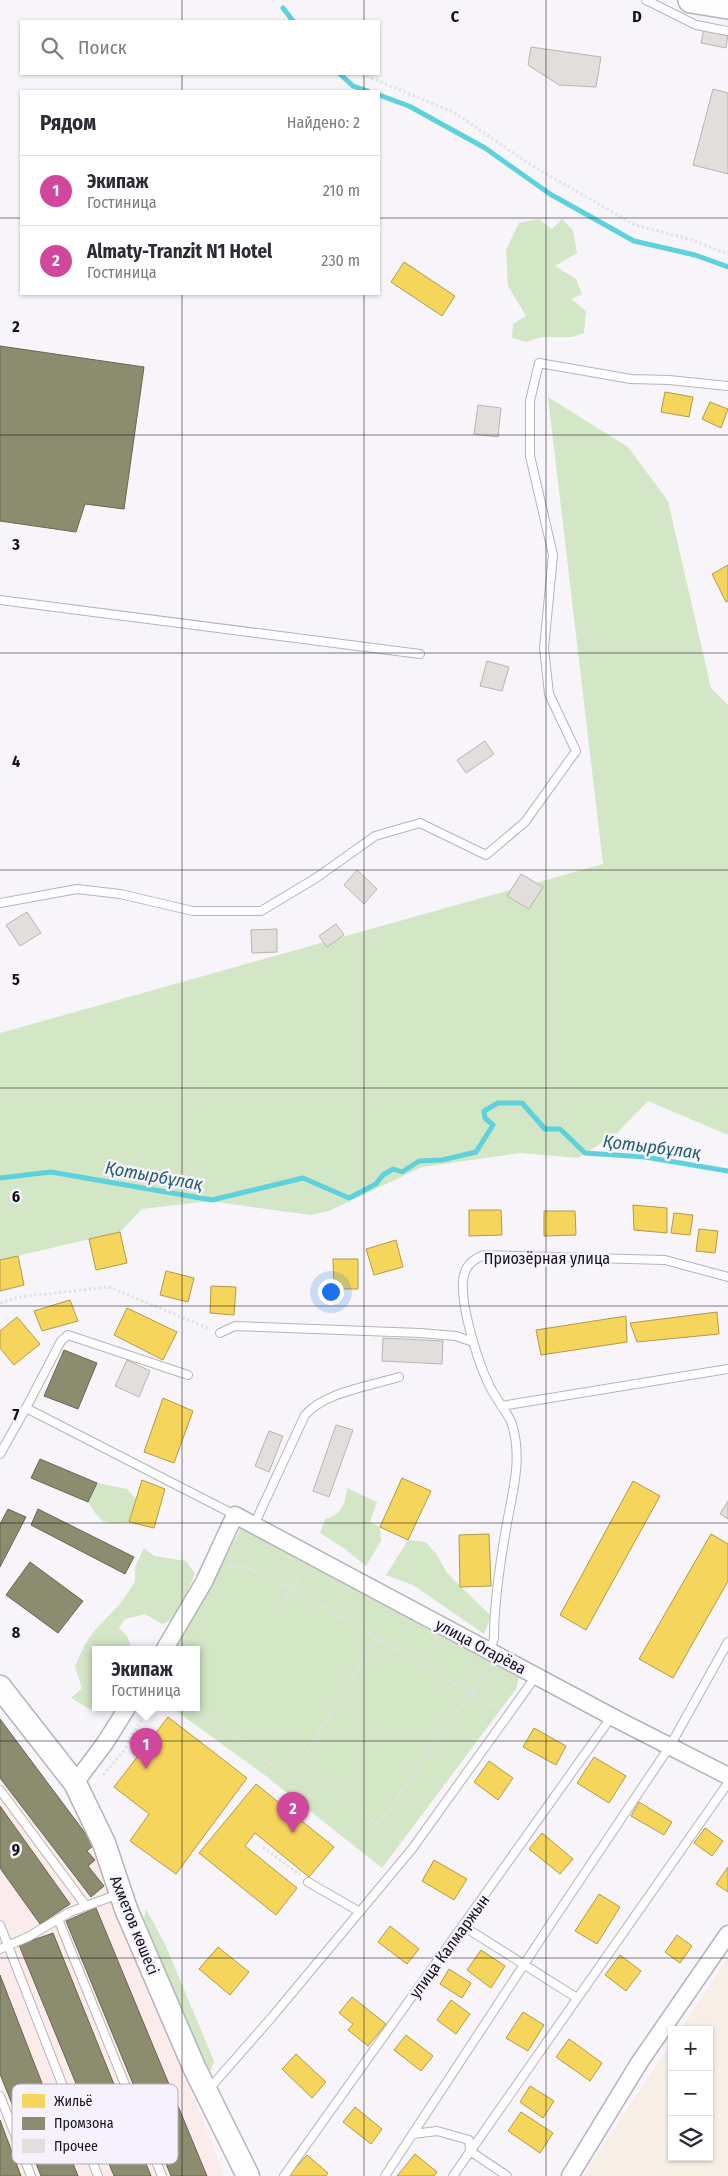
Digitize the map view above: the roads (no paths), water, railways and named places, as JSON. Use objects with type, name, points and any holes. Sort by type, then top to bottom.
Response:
[{"type":"main road","points":[[691,0],[728,6]]},
{"type":"main road","name":"Ахметов көшесі","points":[[0,1687],[75,1783],[104,1843],[126,1909],[207,2092],[248,2176]]},
{"type":"street","name":"улица Огарёва","points":[[235,1515],[313,1556],[489,1659],[536,1676],[728,1776]]},
{"type":"street","points":[[167,1646],[204,1582],[235,1515]]},
{"type":"street","points":[[75,1783],[105,1743],[125,1711]]},
{"type":"street","points":[[570,2176],[639,2063],[728,1934]]},
{"type":"lane","points":[[646,0],[696,25],[728,31]]},
{"type":"lane","points":[[0,903],[77,889],[120,894],[193,911],[261,911],[316,878],[376,836],[420,823],[486,855],[525,822],[576,751],[549,694],[544,648],[553,555],[530,456],[530,401],[538,363],[632,380],[669,380],[728,386]]},
{"type":"lane","points":[[0,600],[420,654]]},
{"type":"lane","name":"Приозёрная улица","points":[[489,1659],[494,1638],[505,1530],[517,1474],[518,1449],[511,1422],[488,1384],[473,1342],[462,1285],[465,1270],[474,1259],[484,1254],[665,1260],[728,1277]]},
{"type":"lane","points":[[220,1333],[235,1326],[420,1333],[456,1336],[473,1342]]},
{"type":"lane","points":[[0,1454],[61,1341],[68,1335],[188,1375]]},
{"type":"lane","points":[[500,1406],[728,1369]]},
{"type":"lane","points":[[254,1525],[305,1415],[314,1405],[330,1398],[399,1377]]},
{"type":"lane","points":[[26,1408],[235,1515]]},
{"type":"lane","points":[[385,2176],[670,1746],[728,1642]]},
{"type":"lane","points":[[207,2092],[412,1849],[536,1676]]},
{"type":"lane","name":"улица Калмаржын","points":[[284,2176],[612,1716]]},
{"type":"lane","points":[[453,2176],[728,1782]]},
{"type":"lane","points":[[0,1790],[86,1906]]},
{"type":"lane","points":[[308,1882],[360,1912]]},
{"type":"lane","points":[[4,1947],[28,1937],[70,1912],[120,1893]]},
{"type":"lane","points":[[58,1919],[125,2084]]},
{"type":"lane","points":[[0,1925],[4,1947],[60,2084]]},
{"type":"lane","points":[[463,1926],[577,1998]]},
{"type":"lane","points":[[0,2096],[12,2127]]},
{"type":"lane","points":[[414,2134],[438,2131],[469,2140],[470,2152]]},
{"type":"lane","points":[[470,2152],[507,2176]]},
{"type":"lane","points":[[26,2164],[31,2176]]},
{"type":"lane","points":[[93,2164],[98,2176]]},
{"type":"lane","points":[[157,2164],[162,2176]]},
{"type":"waterway","points":[[283,8],[292,20]]},
{"type":"waterway","points":[[341,75],[353,86],[365,90]]},
{"type":"waterway","points":[[380,95],[409,106],[485,148],[550,194],[634,241],[695,255],[728,267]]},
{"type":"waterway","name":"Қотырбұлақ","points":[[0,1178],[51,1172],[212,1200],[303,1178],[349,1198],[376,1184],[383,1175],[393,1169],[402,1172],[419,1161],[442,1160],[476,1152],[493,1125],[485,1118],[484,1111],[498,1103],[522,1103],[545,1129],[560,1129],[585,1153],[645,1157],[728,1171]]},
{"type":"place","name":"Экипаж","points":[[146,1769]]},
{"type":"place","name":"Almaty-Tranzit N1 Hotel","points":[[293,1833]]}]
